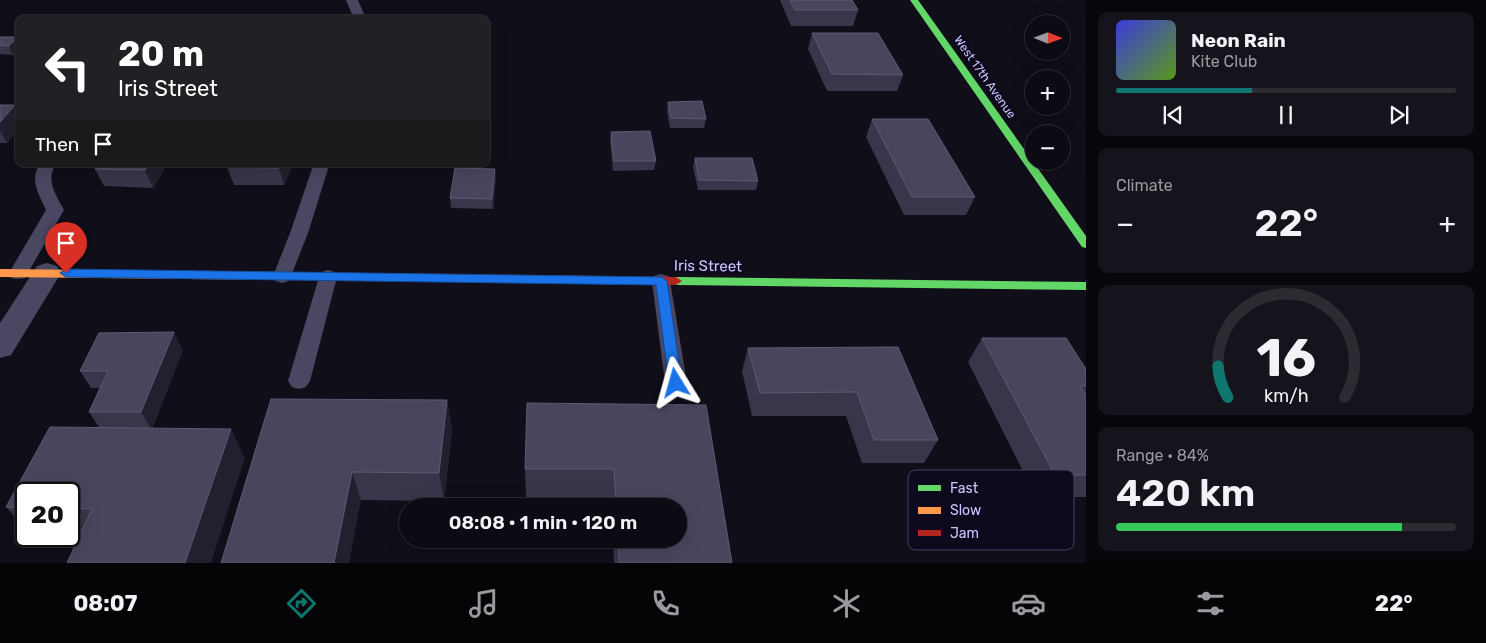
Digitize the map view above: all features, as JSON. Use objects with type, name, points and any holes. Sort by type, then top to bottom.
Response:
[{"type":"street","name":"West 17th Avenue","points":[[914,0],[1086,244]]},
{"type":"street","name":"Iris Street","points":[[0,273],[1086,286]]},
{"type":"street","points":[[0,347],[46,273]]},
{"type":"lane","points":[[352,0],[358,15]]},
{"type":"lane","points":[[18,273],[55,210],[42,181],[43,169],[45,167]]},
{"type":"lane","points":[[282,276],[299,233],[320,169],[318,167]]},
{"type":"lane","points":[[299,380],[328,276]]},
{"type":"lane","points":[[662,281],[676,383]]},
{"type":"building","points":[[790,0],[852,0],[858,10],[795,10]]},
{"type":"building","points":[[812,33],[878,33],[903,75],[832,74]]},
{"type":"building","points":[[0,37],[15,37],[15,40],[9,46],[0,45]]},
{"type":"building","points":[[702,101],[706,119],[671,118],[668,102]]},
{"type":"building","points":[[0,105],[15,105],[0,122]]},
{"type":"building","points":[[872,119],[928,119],[975,197],[912,197]]},
{"type":"building","points":[[650,131],[656,161],[614,161],[611,132]]},
{"type":"building","points":[[695,158],[752,158],[758,181],[699,180]]},
{"type":"building","points":[[97,167],[147,167],[145,170],[95,169]]},
{"type":"building","points":[[227,167],[279,167],[279,168]]},
{"type":"building","points":[[455,168],[495,169],[492,199],[450,198]]},
{"type":"building","points":[[174,332],[141,412],[89,412],[108,371],[80,371],[99,333]]},
{"type":"building","points":[[982,338],[1066,338],[1086,369],[1086,386],[1080,386],[1086,396],[1086,475],[1074,475],[1074,470],[1052,470]]},
{"type":"building","points":[[898,347],[938,440],[874,440],[857,392],[760,393],[748,348]]},
{"type":"building","points":[[271,399],[447,400],[439,473],[352,472],[334,563],[221,563]]},
{"type":"building","points":[[527,403],[706,405],[732,563],[619,563],[618,548],[687,548],[687,498],[616,498],[614,469],[525,469]]},
{"type":"building","points":[[50,427],[231,429],[185,563],[67,563],[74,547],[80,547],[80,535],[92,509],[80,508],[80,482],[20,482]]},
{"type":"building","points":[[15,491],[15,507],[6,507]]},
{"type":"traffic: fast","points":[[914,0],[1086,244]]},
{"type":"traffic: fast","points":[[676,281],[1086,286]]},
{"type":"traffic: slow","points":[[0,273],[288,276]]},
{"type":"traffic: jam","points":[[288,276],[676,281]]},
{"type":"route","points":[[66,273],[662,281],[676,383]]}]
